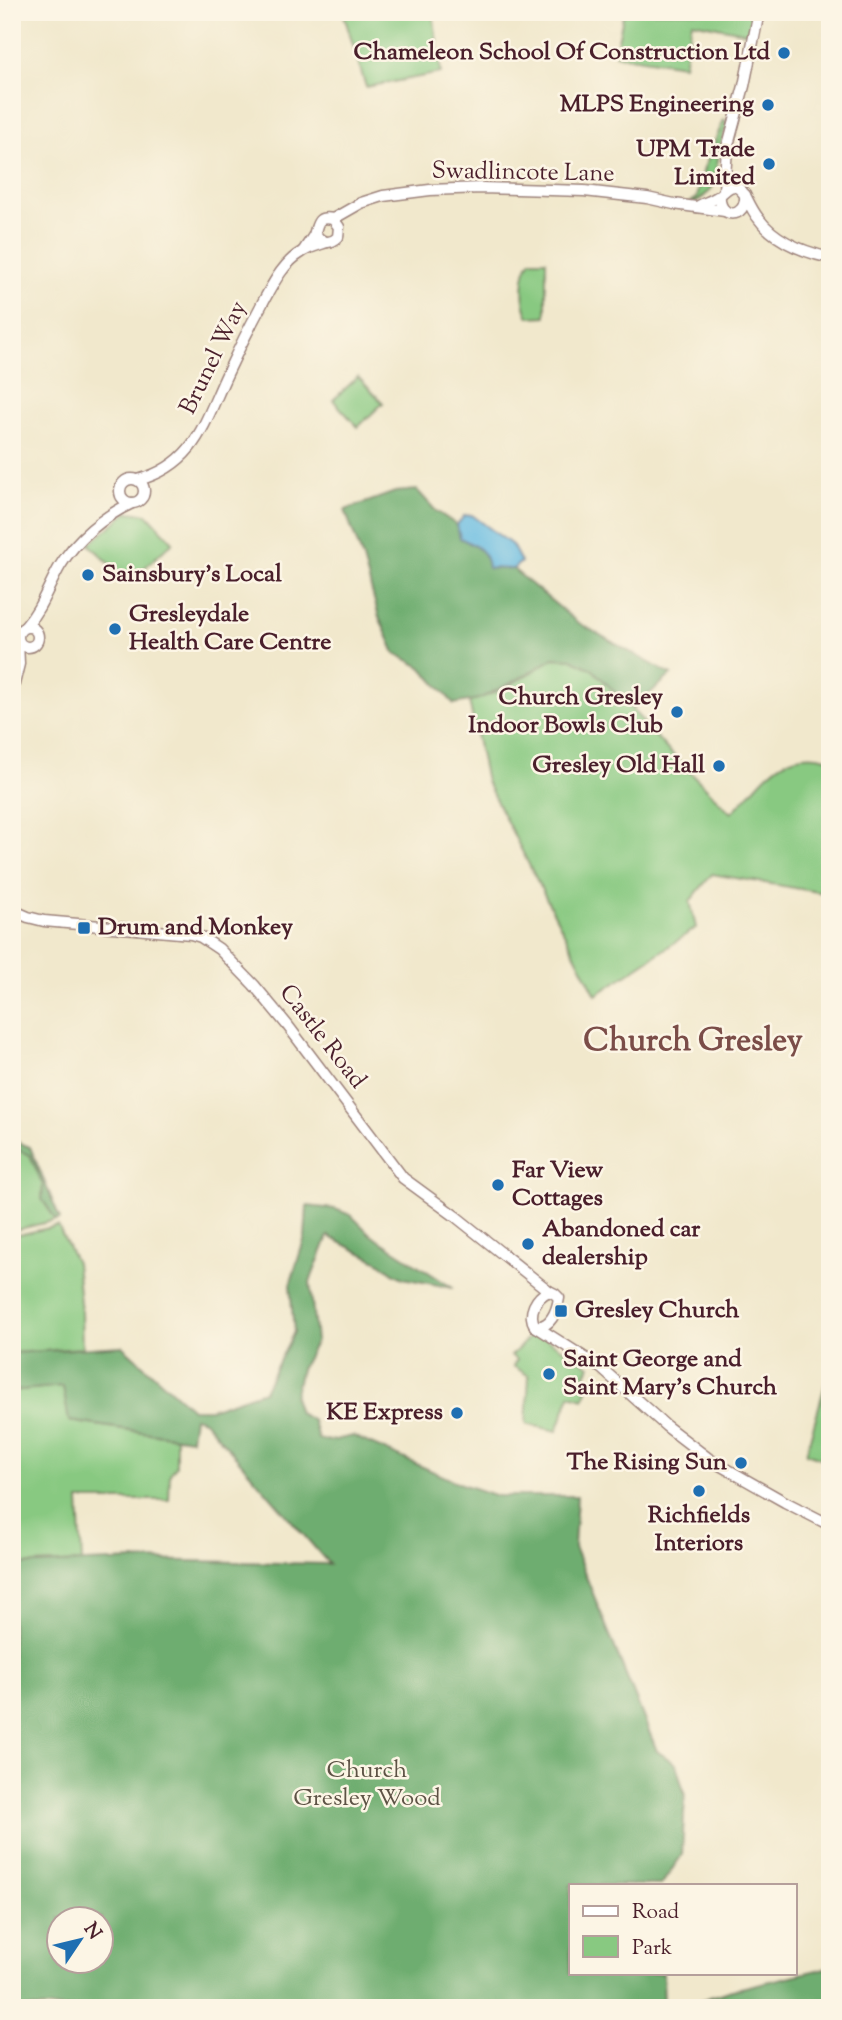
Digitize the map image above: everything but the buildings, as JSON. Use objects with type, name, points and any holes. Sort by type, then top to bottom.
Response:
[{"type":"street","points":[[759,12],[747,73],[727,149],[721,207],[725,211],[737,212],[759,220]]},
{"type":"street","points":[[726,163],[759,220],[784,241],[830,258]]},
{"type":"street","points":[[697,207],[729,187],[742,192]]},
{"type":"street","name":"Swadlincote Lane","points":[[333,219],[383,196],[430,190],[481,188],[584,191],[725,211]]},
{"type":"street","points":[[737,212],[744,206],[742,192]]},
{"type":"street","points":[[340,230],[333,219],[325,218],[316,225],[315,232],[320,240],[334,240],[340,230],[351,210]]},
{"type":"street","name":"Brunel Way","points":[[304,250],[315,232]]},
{"type":"street","name":"Brunel Way","points":[[141,485],[177,460],[196,440],[276,279],[289,262],[304,250],[327,242]]},
{"type":"street","points":[[12,692],[19,664],[19,631],[38,610],[67,555],[114,511],[141,499],[141,485],[130,479],[124,482],[114,511]]},
{"type":"street","points":[[120,493],[125,500],[132,503]]},
{"type":"street","points":[[16,679],[27,654],[38,640],[38,610]]},
{"type":"street","points":[[25,627],[32,628],[37,633]]},
{"type":"street","points":[[18,641],[25,648],[35,645]]},
{"type":"street","name":"Castle Road","points":[[12,910],[44,921],[176,932],[191,934],[209,942],[234,963],[288,1026],[404,1178],[549,1292]]},
{"type":"street","points":[[535,1326],[545,1326],[549,1321],[558,1304],[559,1298],[555,1294],[545,1293],[534,1306],[532,1322],[535,1326],[601,1368],[709,1460],[830,1525]]},
{"type":"street","points":[[549,1321],[551,1336]]},
{"type":"green space","points":[[343,12],[433,12],[441,73],[366,87]]},
{"type":"green space","points":[[624,12],[753,12],[748,33],[692,22],[684,65],[615,55]]},
{"type":"green space","points":[[724,119],[727,124],[713,186],[699,200],[691,202],[697,198],[704,168]]},
{"type":"green space","points":[[531,260],[546,260],[546,316],[529,317],[526,311],[524,280]]},
{"type":"green space","points":[[358,377],[383,403],[358,427],[333,400]]},
{"type":"green space","points":[[417,490],[436,511],[457,525],[460,538],[483,553],[488,568],[513,569],[577,622],[671,675],[632,709],[592,669],[572,659],[554,658],[479,699],[454,704],[421,667],[395,653],[379,617],[363,559],[345,510],[395,492]]},
{"type":"green space","points":[[128,512],[147,514],[173,542],[129,582],[89,544]]},
{"type":"green space","points":[[554,658],[572,659],[592,669],[731,813],[762,779],[784,762],[797,757],[812,756],[830,759],[830,894],[712,874],[690,901],[696,928],[596,995],[486,781],[469,701],[502,689]]},
{"type":"green space","points":[[12,1140],[30,1147],[60,1219],[56,1220],[42,1199],[43,1185],[30,1155],[12,1148]]},
{"type":"green space","points":[[12,1148],[30,1154],[43,1185],[42,1199],[56,1220],[12,1231]]},
{"type":"green space","name":"Church Gresley Wood","points":[[307,1206],[335,1209],[351,1215],[371,1235],[453,1288],[403,1278],[379,1262],[328,1236],[310,1282],[316,1341],[301,1369],[294,1397],[299,1413],[313,1421],[318,1439],[330,1441],[353,1436],[459,1483],[497,1496],[577,1496],[574,1547],[657,1751],[676,1764],[685,1795],[682,1855],[662,1884],[569,1884],[569,1974],[663,1974],[664,2006],[661,2008],[12,2008],[12,1565],[137,1560],[329,1564],[204,1420],[194,1417],[191,1439],[69,1421],[63,1386],[12,1391],[12,1353],[122,1346],[192,1409],[210,1409],[264,1391],[294,1332],[290,1285],[305,1237]]},
{"type":"green space","points":[[58,1226],[76,1263],[82,1348],[12,1353],[12,1236]]},
{"type":"green space","points":[[540,1335],[590,1366],[581,1384],[588,1387],[584,1399],[570,1395],[557,1431],[526,1424],[529,1376],[513,1366],[517,1360],[511,1356],[530,1336]]},
{"type":"green space","points":[[830,1367],[830,1461],[806,1453]]},
{"type":"green space","points":[[63,1386],[69,1421],[176,1437],[176,1466],[170,1474],[169,1500],[79,1500],[82,1562],[12,1565],[12,1391]]},
{"type":"green space","points":[[830,1967],[830,2008],[678,2008],[728,1991]]},
{"type":"water","points":[[472,515],[512,545],[521,562],[513,569],[488,568],[483,553],[460,538],[457,525],[464,516]]},
{"type":"place","name":"Chameleon School Of Construction Ltd","points":[[784,53]]},
{"type":"place","name":"MLPS Engineering","points":[[768,105]]},
{"type":"place","name":"UPM Trade Limited","points":[[769,164]]},
{"type":"place","name":"Sainsbury's Local","points":[[88,575]]},
{"type":"place","name":"Gresleydale Health Care Centre","points":[[115,629]]},
{"type":"place","name":"Church Gresley Indoor Bowls Club","points":[[677,712]]},
{"type":"place","name":"Gresley Old Hall","points":[[719,766]]},
{"type":"place","name":"Drum and Monkey","points":[[84,928]]},
{"type":"place","name":"Far View Cottages","points":[[498,1185]]},
{"type":"place","name":"Abandoned car dealership","points":[[528,1244]]},
{"type":"place","name":"Gresley Church","points":[[561,1311]]},
{"type":"place","name":"Saint George and Saint Mary's Church","points":[[549,1374]]},
{"type":"place","name":"KE Express","points":[[457,1413]]},
{"type":"place","name":"The Rising Sun","points":[[741,1463]]},
{"type":"place","name":"Richfields Interiors","points":[[699,1491]]},
{"type":"district","name":"Church Gresley","points":[[693,1042]]}]
